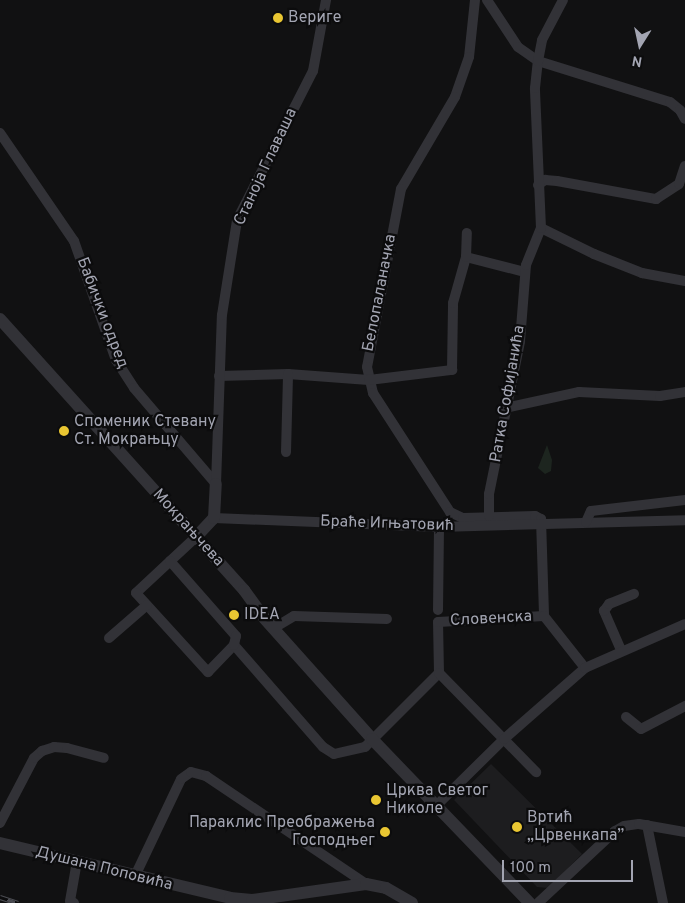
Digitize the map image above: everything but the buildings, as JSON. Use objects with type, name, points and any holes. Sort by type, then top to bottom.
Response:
[{"type":"street","name":"Станоја Главаша","points":[[214,518],[222,315],[237,220],[313,71],[326,0]]},
{"type":"street","name":"Белопаланачка","points":[[475,0],[470,57],[455,97],[401,189],[367,356],[369,380],[381,407],[450,512],[463,518],[535,516],[544,524]]},
{"type":"street","points":[[487,0],[518,47],[538,61],[670,102],[680,110],[685,119]]},
{"type":"street","name":"Ратка Софијанића","points":[[489,516],[489,494],[520,341],[525,272],[540,228],[538,61],[542,40],[563,0]]},
{"type":"street","name":"Бабички одред","points":[[0,133],[74,241],[116,360],[134,388],[216,484]]},
{"type":"street","points":[[538,185],[545,180],[557,181],[656,199],[679,184],[685,166]]},
{"type":"street","points":[[540,228],[633,269],[685,280]]},
{"type":"street","points":[[219,376],[288,374],[369,380],[452,370],[453,303],[466,257],[467,233]]},
{"type":"street","points":[[466,257],[525,272]]},
{"type":"street","name":"Мокрањчева","points":[[0,319],[196,537],[372,739],[530,903]]},
{"type":"street","points":[[286,452],[288,374]]},
{"type":"street","points":[[505,408],[579,392],[660,396],[685,392]]},
{"type":"street","points":[[586,522],[591,511],[685,500]]},
{"type":"street","points":[[170,562],[236,636],[234,645],[208,672],[136,593],[214,518]]},
{"type":"street","name":"Браће Игњатовић","points":[[214,518],[439,527],[685,520]]},
{"type":"street","name":"Словенска","points":[[544,524],[544,616],[584,668]]},
{"type":"street","points":[[438,610],[439,527]]},
{"type":"street","points":[[620,650],[604,611],[609,604],[634,594]]},
{"type":"street","points":[[109,638],[147,605]]},
{"type":"street","points":[[274,628],[294,616],[387,619]]},
{"type":"street","name":"Словенска","points":[[438,673],[438,622],[544,616]]},
{"type":"street","points":[[437,806],[504,739],[584,668],[620,650],[685,624]]},
{"type":"street","points":[[234,645],[323,747],[334,754],[365,746],[438,673],[536,772]]},
{"type":"street","points":[[626,717],[641,729],[655,718],[685,706]]},
{"type":"street","points":[[0,823],[34,758],[42,751],[67,748],[104,758]]},
{"type":"street","points":[[134,876],[181,779],[191,772],[206,776],[366,884]]},
{"type":"street","points":[[538,903],[615,831],[631,824],[685,832]]},
{"type":"street","points":[[647,825],[663,903]]},
{"type":"street","name":"Душана Поповића","points":[[0,843],[134,876],[240,899],[366,884],[386,888],[412,903]]},
{"type":"street","points":[[74,903],[70,901],[77,862]]},
{"type":"shaded area","points":[[547,445],[552,460],[551,471],[545,474],[538,468]]},
{"type":"shaded area","name":"Вртић „Црвенкапа”","points":[[491,764],[582,854],[548,888],[537,887],[454,800]]},
{"type":"railway","points":[[0,897],[18,903]]},
{"type":"place","name":"Вериге","points":[[278,18]]},
{"type":"place","name":"Споменик Стевану Ст. Мокрањцу","points":[[64,431]]},
{"type":"place","name":"IDEA","points":[[234,615]]},
{"type":"place","name":"Црква Светог Николе","points":[[376,800]]},
{"type":"place","name":"Вртић „Црвенкапа”","points":[[517,827]]},
{"type":"place","name":"Параклис Преображења Господњег","points":[[385,832]]}]
